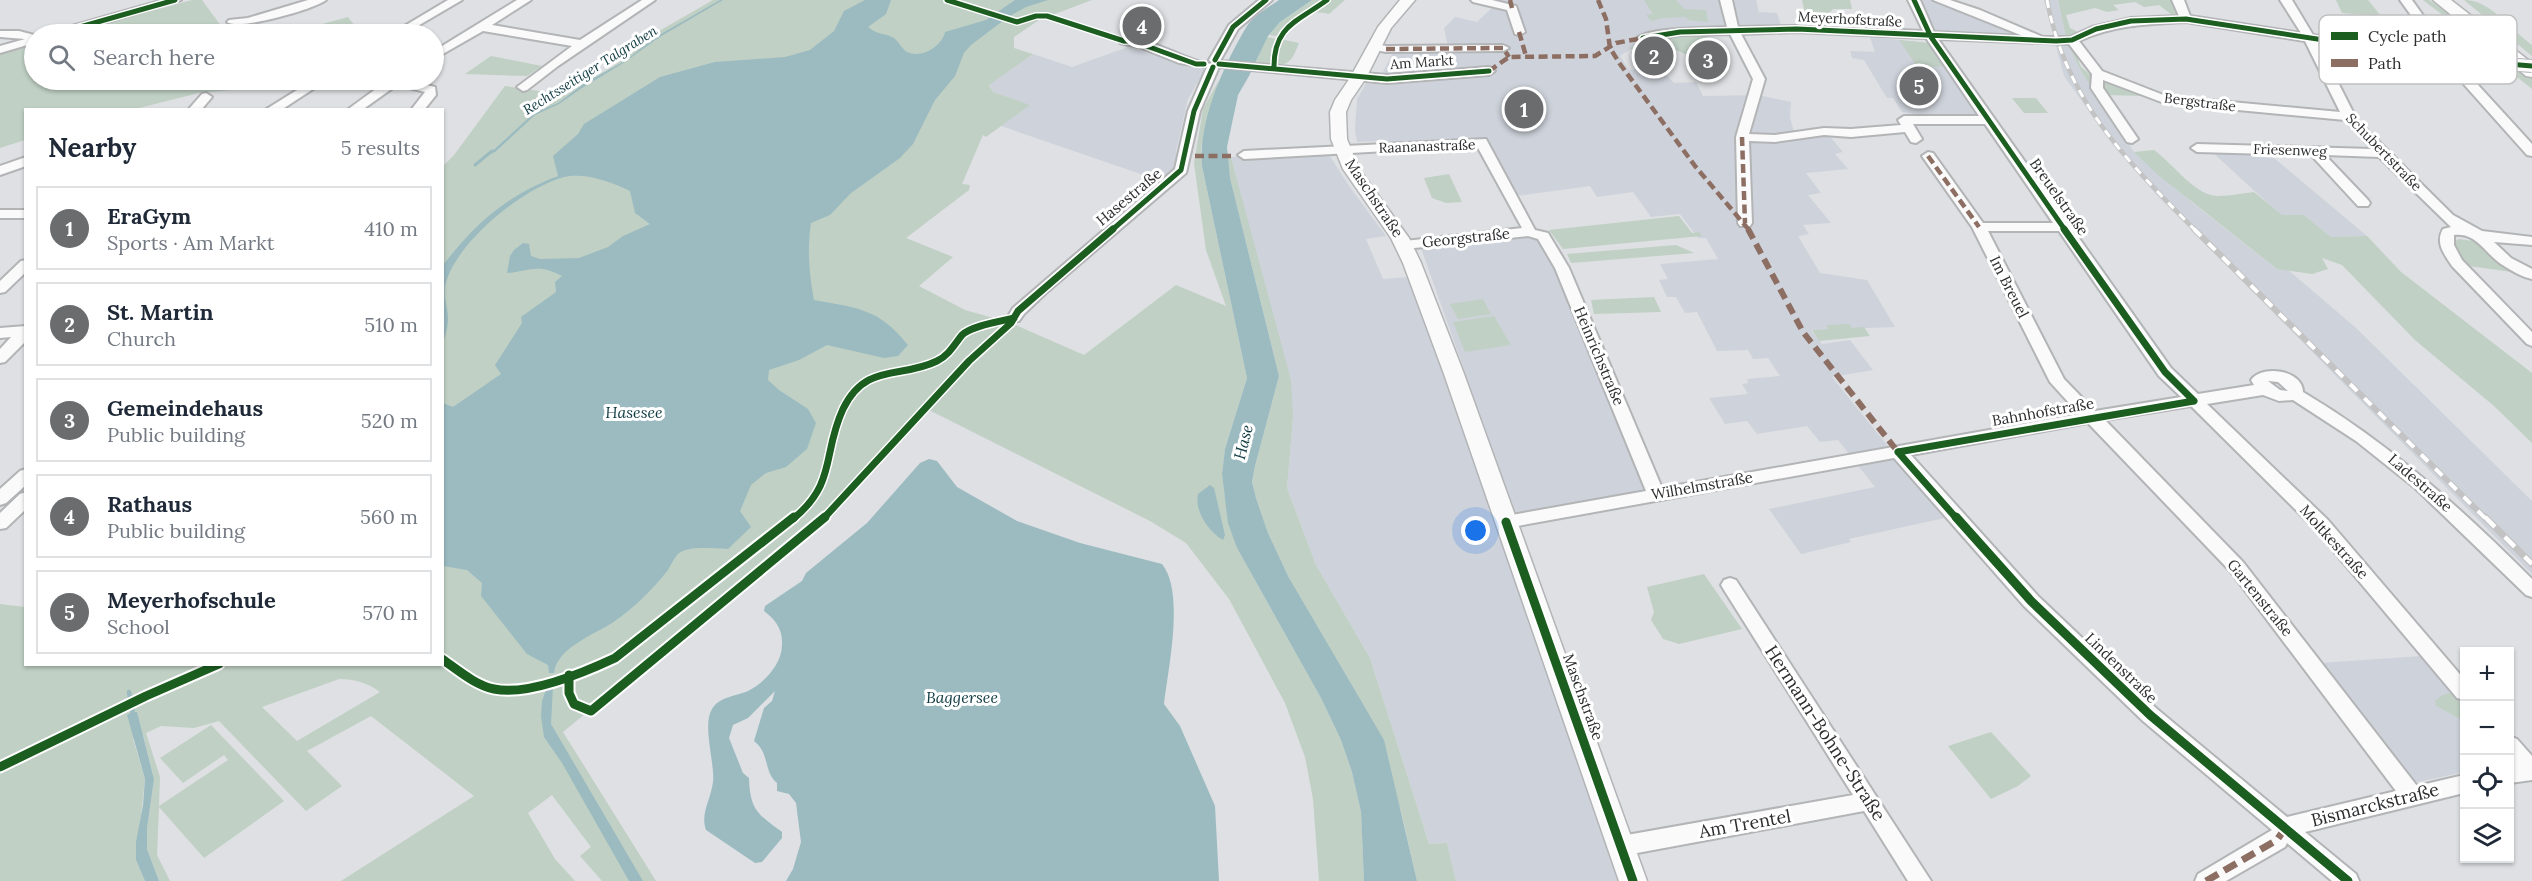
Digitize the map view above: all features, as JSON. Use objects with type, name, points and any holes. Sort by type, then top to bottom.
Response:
[{"type":"highway","points":[[2441,0],[2461,15]]},
{"type":"highway","points":[[2454,0],[2472,15]]},
{"type":"highway","points":[[2517,52],[2532,64]]},
{"type":"highway","points":[[2517,59],[2532,72]]},
{"type":"main road","name":"Maschstraße","points":[[1408,0],[1385,27],[1380,48],[1343,100],[1338,112],[1343,151],[1361,185],[1405,245],[1454,375],[1634,881]]},
{"type":"street","points":[[128,0],[135,11]]},
{"type":"street","points":[[90,24],[175,0]]},
{"type":"street","points":[[233,22],[249,21],[320,0]]},
{"type":"street","points":[[414,24],[456,0]]},
{"type":"street","points":[[522,87],[581,44],[649,0]]},
{"type":"street","name":"Hasestraße","points":[[1014,318],[1018,311],[1041,290],[1181,170],[1194,111],[1214,63],[1240,18],[1266,0]]},
{"type":"street","points":[[1478,0],[1512,8],[1519,32]]},
{"type":"street","points":[[1726,0],[1734,30],[1759,79],[1742,137],[1745,223]]},
{"type":"street","name":"Breuelstraße","points":[[1914,0],[1931,37],[2062,227],[2165,372],[2194,401]]},
{"type":"street","points":[[1938,0],[1976,12],[2044,41]]},
{"type":"street","points":[[2178,0],[2186,19]]},
{"type":"street","name":"Schubertstraße","points":[[2286,0],[2319,57]]},
{"type":"street","points":[[2406,0],[2417,15]]},
{"type":"street","points":[[444,50],[519,1]]},
{"type":"street","points":[[2132,139],[2097,88],[2098,74],[2072,40],[2096,29],[2131,21],[2186,19],[2319,39]]},
{"type":"street","points":[[481,27],[581,44]]},
{"type":"street","name":"Meyerhofstraße","points":[[1643,38],[1680,32],[1810,30],[1931,37],[2072,40]]},
{"type":"street","points":[[0,34],[24,36]]},
{"type":"street","name":"Am Markt","points":[[1124,41],[1196,64],[1214,63],[1358,78],[1387,79],[1489,71]]},
{"type":"street","points":[[0,50],[24,42]]},
{"type":"street","name":"Am Markt","points":[[1380,48],[1503,48]]},
{"type":"street","name":"Bergstraße","points":[[2098,74],[2164,99],[2349,117]]},
{"type":"street","name":"Schubertstraße","points":[[2332,84],[2349,117],[2461,230]]},
{"type":"street","points":[[2471,84],[2532,152]]},
{"type":"street","points":[[274,108],[304,90]]},
{"type":"street","points":[[357,108],[381,90]]},
{"type":"street","points":[[419,108],[430,95],[431,90]]},
{"type":"street","points":[[196,108],[206,97]]},
{"type":"street","points":[[1742,137],[1779,139],[1792,135],[1843,131],[1914,134],[1904,120],[1990,120]]},
{"type":"street","name":"Raananastraße","points":[[1343,151],[1481,142],[1514,198],[1529,227],[1528,232]]},
{"type":"street","name":"Friesenweg","points":[[2197,148],[2383,153]]},
{"type":"street","points":[[1244,155],[1343,151]]},
{"type":"street","points":[[2314,151],[2363,203]]},
{"type":"street","name":"Im Breuel","points":[[1928,156],[1979,227],[2058,382],[2091,417]]},
{"type":"street","points":[[0,171],[24,162]]},
{"type":"street","points":[[0,214],[24,214]]},
{"type":"street","points":[[1979,227],[2062,227]]},
{"type":"street","points":[[2532,241],[2479,236],[2461,230],[2448,232],[2445,240],[2448,250],[2478,285],[2532,341]]},
{"type":"street","name":"Georgstraße","points":[[1405,245],[1528,232]]},
{"type":"street","name":"Heinrichstraße","points":[[1528,232],[1543,236],[1562,268],[1656,494]]},
{"type":"street","points":[[2479,236],[2506,261],[2532,274]]},
{"type":"street","points":[[0,289],[24,266]]},
{"type":"street","points":[[0,333],[24,332]]},
{"type":"street","points":[[0,358],[24,333]]},
{"type":"street","name":"Ladestraße","points":[[2265,389],[2259,383],[2260,377],[2270,374],[2290,382],[2296,388],[2295,393],[2337,417],[2410,472],[2532,590]]},
{"type":"street","name":"Bahnhofstraße","points":[[1898,452],[2091,417],[2265,389]]},
{"type":"street","name":"Moltkestraße","points":[[2194,401],[2322,525],[2460,687]]},
{"type":"street","name":"Gartenstraße","points":[[2091,417],[2161,486],[2237,567],[2411,795]]},
{"type":"street","name":"Wilhelmstraße","points":[[1506,522],[1898,452]]},
{"type":"street","name":"Lindenstraße","points":[[1898,452],[2031,601],[2150,715],[2348,881]]},
{"type":"street","points":[[0,499],[24,477]]},
{"type":"street","points":[[0,523],[24,500]]},
{"type":"street","name":"Hermann-Bohne-Straße","points":[[1730,585],[1920,881]]},
{"type":"street","points":[[2514,750],[2531,770],[2514,773]]},
{"type":"street","name":"Bismarckstraße","points":[[2286,827],[2460,785]]},
{"type":"street","name":"Am Trentel","points":[[1621,846],[1869,801]]},
{"type":"street","points":[[2206,881],[2277,840],[2286,827]]},
{"type":"shaded area","points":[[1470,0],[1756,0],[1759,12],[1777,13],[1782,28],[1645,40],[1620,56],[1629,70],[1660,68],[1674,83],[1696,82],[1703,96],[1758,95],[1791,102],[1790,117],[1795,136],[1827,133],[1843,152],[1835,154],[1848,169],[1806,173],[1821,193],[1808,195],[1831,223],[1803,225],[1809,234],[1798,236],[1820,273],[1867,280],[1895,327],[1811,330],[1822,344],[1850,340],[1873,370],[1832,377],[1949,517],[1849,539],[1851,542],[1801,554],[1769,509],[1875,487],[1838,440],[1820,442],[1807,426],[1757,434],[1747,421],[1725,424],[1709,398],[1748,394],[1742,384],[1748,383],[1747,379],[1780,376],[1768,358],[1753,359],[1748,350],[1717,351],[1697,312],[1685,313],[1676,297],[1667,297],[1659,280],[1668,279],[1660,264],[1718,259],[1706,238],[1698,238],[1680,214],[1651,217],[1633,192],[1597,197],[1590,186],[1516,196],[1481,141],[1380,146],[1377,141],[1357,142],[1355,130],[1357,99],[1368,80],[1379,80],[1395,48],[1448,47],[1444,28],[1455,17],[1477,22],[1494,6]]},
{"type":"shaded area","points":[[1919,0],[1951,0],[1948,3],[2041,40],[1938,37]]},
{"type":"shaded area","points":[[2044,0],[2058,0],[2067,42],[2082,73],[2134,152],[2195,205],[2277,269],[2287,269],[2355,327],[2532,501],[2532,574],[2156,194],[2114,146],[2064,76]]},
{"type":"shaded area","points":[[1870,37],[1929,43],[1979,115],[1977,118],[1917,118],[1913,114],[1902,112],[1893,98],[1887,98],[1864,60],[1852,58],[1850,51],[1875,52]]},
{"type":"shaded area","points":[[1128,47],[1205,70],[1188,99],[1176,151],[1181,170],[1161,181],[1001,126],[1029,105],[993,92],[989,84],[1033,54],[1072,67]]},
{"type":"shaded area","points":[[2211,151],[2268,153],[2367,236],[2331,237],[2304,215],[2282,216]]},
{"type":"shaded area","points":[[1328,153],[1386,236],[1366,239],[1383,279],[1409,277],[1620,881],[1456,881],[1447,843],[1429,844],[1370,658],[1316,565],[1287,488],[1293,418],[1275,324],[1231,157]]},
{"type":"shaded area","points":[[1521,235],[1537,238],[1553,265],[1597,363],[1646,491],[1515,514],[1421,248]]},
{"type":"shaded area","points":[[2422,656],[2460,702],[2460,773],[2413,783],[2320,663]]},
{"type":"green space","points":[[192,0],[202,0],[220,24],[104,24]]},
{"type":"green space","points":[[713,0],[1092,0],[1039,20],[1014,37],[1014,48],[1033,54],[989,85],[993,92],[1030,105],[986,137],[983,135],[962,184],[970,185],[969,190],[906,238],[953,257],[919,286],[965,310],[1011,323],[1084,355],[1176,285],[1226,306],[1206,250],[1194,163],[1203,109],[1219,80],[1201,148],[1202,166],[1247,378],[1225,449],[1222,474],[1225,497],[1237,548],[1321,698],[1341,740],[1352,772],[1361,812],[1364,881],[1319,881],[1313,799],[1305,757],[1285,703],[1229,599],[1186,543],[1150,521],[925,408],[832,511],[563,732],[656,881],[602,881],[580,856],[591,847],[552,795],[528,813],[555,859],[575,881],[341,881],[474,796],[371,716],[307,751],[342,786],[306,811],[219,721],[194,728],[161,726],[146,733],[160,777],[159,806],[228,760],[224,755],[183,783],[160,758],[211,725],[284,801],[204,858],[159,807],[157,855],[170,881],[159,881],[147,849],[147,829],[154,779],[143,735],[133,739],[145,779],[136,860],[145,881],[0,881],[0,604],[24,607],[24,666],[444,666],[444,165],[454,155],[505,86],[566,95],[637,49],[633,46]],"holes":[[[339,679],[356,681],[380,692],[297,741],[262,707]]]},
{"type":"green space","points":[[1312,0],[1345,0],[1329,14],[1312,13],[1300,16],[1277,36],[1269,35],[1280,22]]},
{"type":"green space","points":[[1644,0],[1676,0],[1684,9],[1706,10],[1708,22],[1688,20],[1686,17],[1651,21],[1646,15],[1653,14]]},
{"type":"green space","points":[[1802,0],[1850,0],[1852,9],[1833,9],[1828,14],[1805,13]]},
{"type":"green space","points":[[2058,0],[2178,0],[2186,19],[2177,19],[2159,5],[2144,7],[2135,2],[2113,5],[2119,10],[2107,12],[2095,8],[2066,15],[2070,28],[2082,34],[2071,42],[2081,67],[2094,78],[2094,86],[2134,145],[2129,145],[2082,73],[2067,42]]},
{"type":"green space","points":[[2336,0],[2368,0],[2380,15],[2368,15],[2342,13]]},
{"type":"green space","points":[[2423,0],[2429,0],[2450,15],[2443,15]]},
{"type":"green space","points":[[2464,0],[2483,5],[2498,15],[2482,15]]},
{"type":"green space","points":[[348,17],[353,24],[322,24]]},
{"type":"green space","points":[[1705,30],[1717,53],[1685,54],[1669,47],[1630,49],[1643,38]]},
{"type":"green space","points":[[2517,33],[2532,45],[2532,56],[2517,44]]},
{"type":"green space","points":[[1267,37],[1276,39],[1271,49],[1272,65],[1255,64]]},
{"type":"green space","points":[[1280,39],[1299,43],[1289,62],[1276,65],[1276,49]]},
{"type":"green space","points":[[1899,40],[1929,43],[1945,66],[1918,68]]},
{"type":"green space","points":[[24,47],[24,90],[231,90],[199,93],[139,108],[24,108],[24,140],[0,148],[0,53]]},
{"type":"green space","points":[[491,56],[542,66],[527,76],[465,74]]},
{"type":"green space","points":[[2517,64],[2532,77],[2532,89],[2517,77]]},
{"type":"green space","points":[[2103,79],[2146,96],[2105,95],[2100,86]]},
{"type":"green space","points":[[2012,98],[2036,98],[2048,113],[2024,113]]},
{"type":"green space","points":[[2154,150],[2188,182],[2203,192],[2220,196],[2254,192],[2282,215],[2304,215],[2331,237],[2367,236],[2401,272],[2532,373],[2532,443],[2494,406],[2415,340],[2342,265],[2322,258],[2328,269],[2312,274],[2277,269],[2158,175],[2134,152]]},
{"type":"green space","points":[[1231,157],[1291,380],[1293,418],[1287,488],[1316,565],[1370,658],[1429,844],[1447,843],[1456,881],[1417,881],[1401,811],[1268,533],[1256,498],[1252,482],[1255,466],[1279,376],[1230,178],[1227,159]]},
{"type":"green space","points":[[1449,174],[1462,202],[1446,203],[1432,198],[1424,178]]},
{"type":"green space","points":[[1679,216],[1692,233],[1699,232],[1702,236],[1563,249],[1549,230]]},
{"type":"green space","points":[[2459,239],[2480,242],[2512,272],[2469,266],[2457,251],[2455,241]]},
{"type":"green space","points":[[1676,245],[1694,253],[1571,263],[1567,254]]},
{"type":"green space","points":[[1654,297],[1661,312],[1594,314],[1591,300]]},
{"type":"green space","points":[[1483,299],[1491,314],[1458,319],[1450,304]]},
{"type":"green space","points":[[1494,316],[1511,345],[1465,352],[1453,322]]},
{"type":"green space","points":[[1849,324],[1852,328],[1864,327],[1870,336],[1819,341],[1812,330],[1828,329],[1827,325]]},
{"type":"green space","points":[[1704,574],[1742,629],[1679,644],[1663,639],[1651,620],[1654,612],[1647,587]]},
{"type":"green space","points":[[2452,692],[2460,702],[2460,719],[2436,706],[2435,701]]},
{"type":"green space","points":[[1991,732],[2031,776],[2018,786],[1991,799],[1948,746]]},
{"type":"water","points":[[723,0],[658,38],[625,62],[559,104],[535,115],[495,152],[488,155],[534,113],[558,103],[585,83],[625,61],[654,38]]},
{"type":"water","name":"Hasesee","points":[[865,0],[891,0],[886,14],[868,27],[894,38],[907,52],[919,54],[936,46],[945,32],[986,20],[1015,0],[1048,0],[1026,7],[1008,17],[971,45],[964,53],[955,76],[935,100],[913,144],[900,158],[851,193],[830,215],[811,223],[809,261],[814,300],[855,308],[877,317],[887,323],[908,345],[898,356],[884,358],[827,345],[799,360],[769,370],[768,380],[808,409],[816,423],[807,449],[786,467],[766,473],[751,485],[740,511],[751,527],[728,549],[695,548],[682,551],[650,591],[636,604],[615,621],[578,642],[562,656],[554,673],[549,673],[548,665],[527,654],[481,596],[482,583],[467,570],[444,566],[444,403],[453,407],[501,374],[495,365],[522,323],[521,317],[556,292],[555,282],[562,276],[553,272],[534,269],[507,273],[510,256],[514,250],[523,243],[529,244],[531,256],[540,259],[579,258],[608,247],[623,236],[650,224],[635,213],[630,191],[598,179],[581,176],[564,177],[530,192],[494,218],[464,250],[453,266],[445,287],[448,319],[444,341],[444,264],[468,236],[494,212],[523,192],[558,176],[553,156],[578,134],[584,124],[660,77],[715,62],[785,57],[810,50],[834,31],[844,11]]},
{"type":"water","name":"Hase","points":[[1279,0],[1312,0],[1280,22],[1268,36],[1238,95],[1227,147],[1230,178],[1279,376],[1252,482],[1268,533],[1289,578],[1384,740],[1417,881],[1364,881],[1361,812],[1352,772],[1341,740],[1321,698],[1237,548],[1228,523],[1222,474],[1225,449],[1247,378],[1202,166],[1202,149],[1208,112],[1214,94],[1238,41],[1253,19]]},
{"type":"water","name":"Baggersee","points":[[929,459],[937,461],[957,487],[1017,521],[1080,543],[1162,564],[1169,577],[1174,611],[1164,704],[1180,726],[1215,806],[1219,881],[786,881],[793,869],[801,842],[796,803],[789,794],[777,791],[777,783],[770,773],[762,751],[754,741],[764,708],[772,701],[775,691],[748,718],[733,725],[729,738],[743,773],[749,778],[751,797],[756,810],[782,832],[782,838],[762,862],[755,863],[706,830],[704,818],[713,782],[708,734],[709,716],[715,705],[723,699],[748,691],[760,683],[771,672],[781,652],[780,630],[764,611],[765,606],[802,581],[806,573],[867,523],[920,463]]},
{"type":"water","points":[[1210,485],[1214,488],[1225,535],[1223,540],[1208,526],[1198,507],[1198,494]]},
{"type":"water","points":[[553,686],[551,724],[643,881],[629,881],[562,763],[544,737],[541,716],[542,701],[547,687]]},
{"type":"water","points":[[137,712],[154,779],[147,829],[147,849],[159,881],[145,881],[136,860],[136,842],[145,779],[127,715]]},
{"type":"waterway","name":"Rechtsseitiger Talgraben","points":[[475,165],[492,151]]},
{"type":"waterway","name":"Rechtsseitiger Talgraben","points":[[129,692],[133,714]]},
{"type":"railway","points":[[2047,0],[2056,36],[2068,69],[2102,127],[2145,179],[2195,230]]},
{"type":"railway","points":[[2195,230],[2486,519]]},
{"type":"railway","points":[[2485,517],[2532,564]]},
{"type":"marked path","points":[[1510,0],[1512,8]]},
{"type":"marked path","points":[[1598,0],[1606,19],[1610,48],[1620,64],[1695,166],[1745,223],[1803,332],[1898,452]]},
{"type":"marked path","points":[[1519,32],[1526,56]]},
{"type":"marked path","points":[[1489,71],[1509,57],[1595,56],[1616,43],[1643,38]]},
{"type":"marked path","points":[[1386,49],[1503,48],[1509,57]]},
{"type":"marked path","points":[[1742,137],[1745,223]]},
{"type":"marked path","points":[[1195,156],[1233,156]]},
{"type":"marked path","points":[[1928,156],[1979,227]]},
{"type":"marked path","points":[[2206,881],[2277,840],[2286,827]]},
{"type":"cycle path","points":[[90,24],[175,0]]},
{"type":"cycle path","points":[[947,0],[1017,22],[1036,16],[1047,16],[1124,41],[1133,41],[1196,64],[1204,64]]},
{"type":"cycle path","points":[[1215,60],[1233,27],[1266,0]]},
{"type":"cycle path","points":[[1274,69],[1274,51],[1281,34],[1295,21],[1327,0]]},
{"type":"cycle path","points":[[1914,0],[1931,37],[1947,61],[2165,372],[2194,401]]},
{"type":"cycle path","points":[[1643,38],[1680,32],[1797,29],[2056,41],[2072,40],[2096,29],[2131,21],[2186,19],[2319,39]]},
{"type":"cycle path","points":[[1219,64],[1387,79],[1489,71]]},
{"type":"cycle path","points":[[2517,65],[2532,66]]},
{"type":"cycle path","points":[[569,675],[569,693],[574,704],[591,711],[832,511],[969,361],[1011,323],[1018,311],[1181,170],[1194,111],[1213,67]]},
{"type":"cycle path","points":[[444,660],[481,684],[506,690],[556,680],[615,658],[722,576],[802,511],[816,496],[824,480],[834,433],[844,407],[858,388],[885,372],[927,366],[943,358],[957,345],[963,334],[987,324],[1014,318]]},
{"type":"cycle path","points":[[1898,452],[2194,401]]},
{"type":"cycle path","points":[[1898,452],[2031,601],[2150,715],[2348,881]]},
{"type":"cycle path","points":[[1506,522],[1633,881]]},
{"type":"cycle path","points":[[0,767],[146,696],[214,666]]},
{"type":"place","name":"Rathaus","points":[[1142,26]]},
{"type":"place","name":"St. Martin","points":[[1654,56]]},
{"type":"place","name":"Gemeindehaus","points":[[1708,60]]},
{"type":"place","name":"Meyerhofschule","points":[[1919,86]]},
{"type":"place","name":"EraGym","points":[[1524,109]]}]
